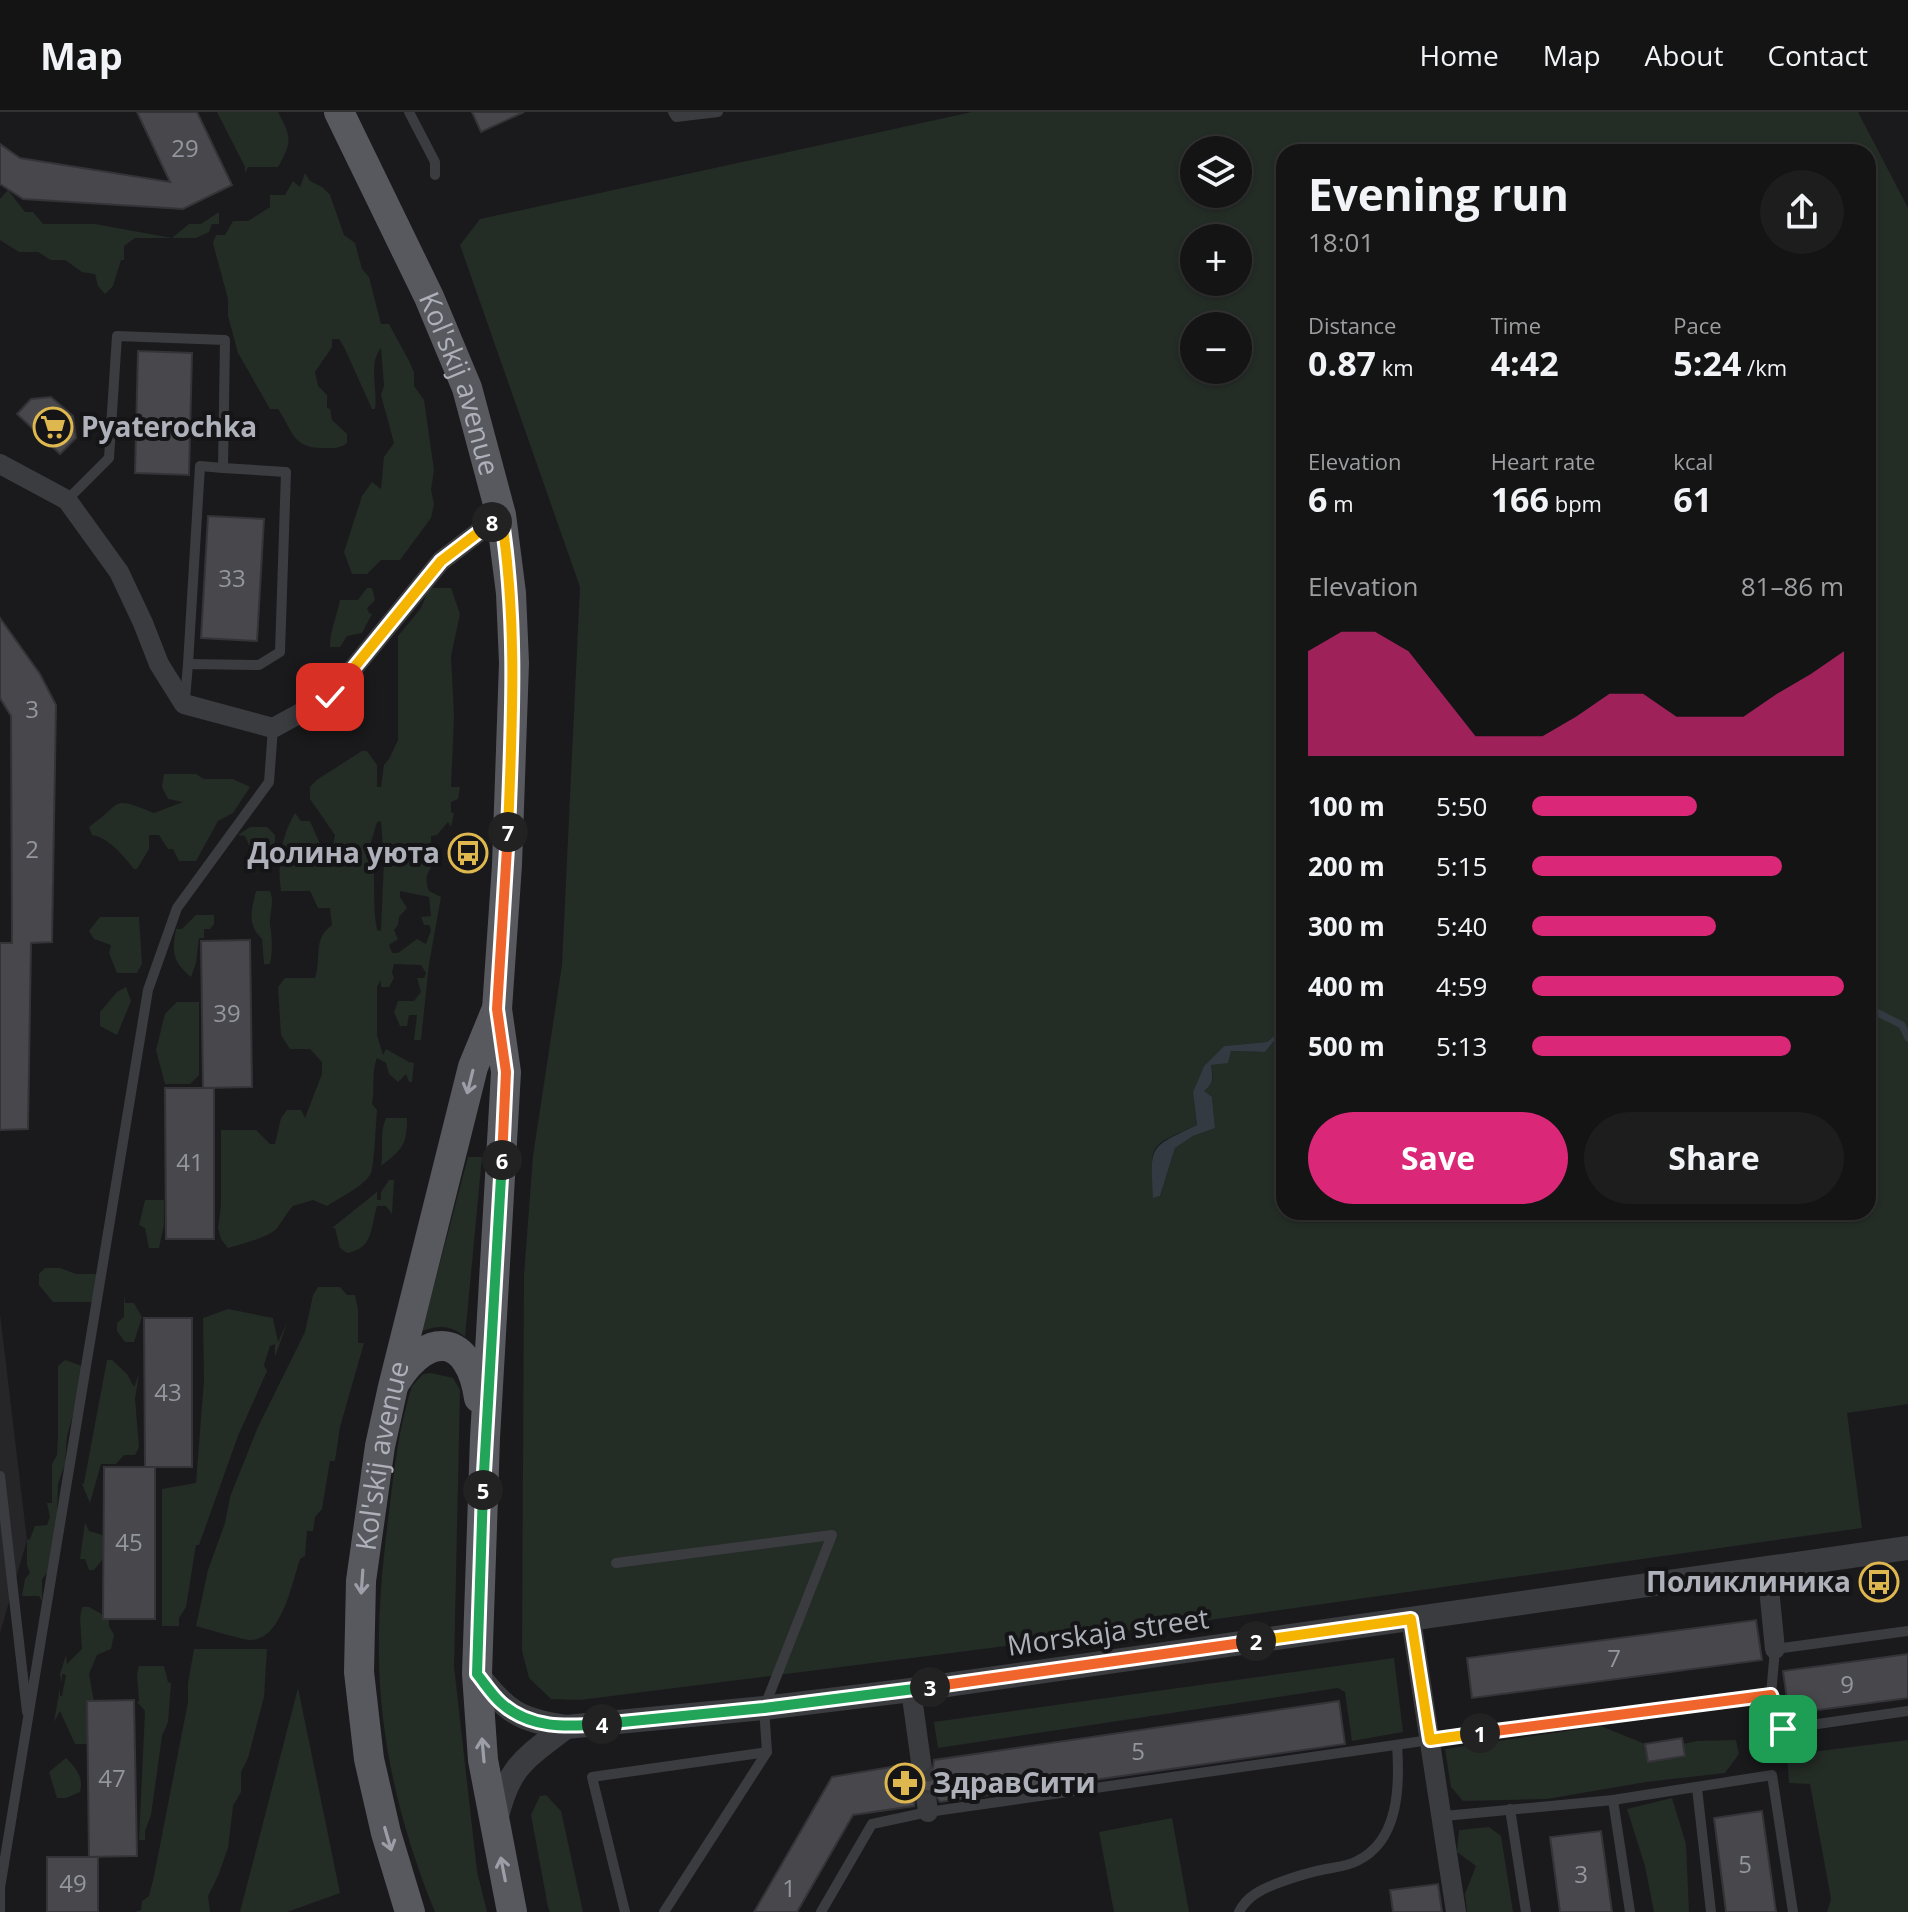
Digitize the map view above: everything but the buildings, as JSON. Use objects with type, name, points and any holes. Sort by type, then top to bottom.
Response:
[{"type":"main road","name":"Kol'skij avenue","points":[[339,112],[429,297],[467,388],[501,515],[511,593],[514,663],[507,865],[497,1009],[506,1072],[485,1438],[477,1674],[483,1760],[512,1912]]},
{"type":"main road","name":"Kol'skij avenue","points":[[410,1912],[386,1833],[369,1759],[359,1672],[361,1581],[380,1446],[393,1387],[473,1067],[497,1009]]},
{"type":"main road","points":[[393,1387],[406,1364],[418,1355],[432,1347],[457,1349],[470,1363],[477,1380],[485,1438]]},
{"type":"street","points":[[0,464],[67,500],[119,572],[159,664],[184,704],[273,728],[330,697],[441,561],[501,515]]},
{"type":"street","name":"Morskaja street","points":[[477,1674],[502,1704],[533,1723],[566,1727],[911,1690],[1908,1548]]},
{"type":"street","points":[[1767,1568],[1775,1649]]},
{"type":"street","points":[[1411,1619],[1444,1816],[1456,1912]]},
{"type":"street","points":[[911,1690],[921,1762]]},
{"type":"street","points":[[495,1827],[508,1782],[520,1763],[566,1727]]},
{"type":"lane","points":[[409,112],[435,162],[435,175]]},
{"type":"lane","points":[[673,112],[676,117],[718,112]]},
{"type":"lane","points":[[67,500],[109,458],[117,336],[225,340],[223,468]]},
{"type":"lane","points":[[184,704],[200,466],[286,472],[280,652],[259,665],[188,664]]},
{"type":"lane","points":[[0,1912],[0,1888],[148,990],[177,908],[269,782],[273,728]]},
{"type":"lane","points":[[0,1476],[28,1726]]},
{"type":"lane","points":[[616,1563],[832,1535],[764,1708],[767,1752],[664,1912]]},
{"type":"lane","points":[[1908,1631],[1775,1649],[1771,1695],[1783,1729],[1908,1711]]},
{"type":"lane","points":[[821,1912],[872,1824],[927,1808],[1771,1695]]},
{"type":"lane","points":[[1239,1912],[1254,1894],[1267,1887],[1292,1877],[1356,1862],[1386,1837],[1399,1776],[1397,1745]]},
{"type":"lane","points":[[625,1912],[592,1777],[767,1752]]},
{"type":"lane","points":[[1444,1816],[1613,1800],[1772,1775],[1793,1912]]},
{"type":"lane","points":[[1697,1788],[1711,1912]]},
{"type":"lane","points":[[1613,1800],[1630,1912]]},
{"type":"lane","points":[[1510,1809],[1526,1912]]},
{"type":"shaded area","points":[[217,112],[278,112],[288,140],[278,167],[248,167],[245,173],[245,167]]},
{"type":"shaded area","points":[[972,112],[1858,112],[1875,144],[1276,144],[1276,1035],[1267,1042],[1224,1046],[1204,1066],[1193,1092],[1197,1125],[1160,1143],[1155,1149],[1152,1166],[1154,1197],[1160,1196],[1175,1148],[1193,1136],[1215,1128],[1212,1097],[1203,1091],[1212,1080],[1211,1065],[1228,1062],[1231,1051],[1265,1052],[1276,1040],[1276,1220],[1876,1220],[1876,147],[1908,208],[1908,1404],[1847,1413],[1862,1528],[1195,1622],[580,1700],[551,1699],[529,1678],[522,1651],[524,1275],[533,1156],[562,965],[580,587],[460,245],[480,219]]},
{"type":"shaded area","points":[[305,173],[310,181],[330,195],[344,235],[355,243],[362,269],[369,277],[381,324],[389,324],[414,372],[414,386],[424,400],[434,470],[431,518],[400,560],[381,560],[367,574],[352,574],[344,552],[362,496],[372,482],[381,489],[384,457],[394,443],[381,395],[384,386],[381,348],[375,361],[376,402],[375,409],[372,409],[344,347],[339,339],[332,339],[332,347],[315,372],[318,386],[327,395],[327,408],[332,420],[347,434],[347,443],[323,448],[305,445],[294,437],[278,409],[270,409],[238,353],[213,243],[216,235],[225,235],[233,221],[248,221],[270,207],[270,195],[285,195],[293,181],[300,187]]},
{"type":"shaded area","points":[[8,190],[25,212],[33,212],[43,224],[95,224],[172,238],[135,238],[124,246],[124,260],[121,260],[113,286],[105,294],[98,286],[95,274],[82,272],[65,260],[51,260],[38,252],[19,252],[0,240],[0,199]]},
{"type":"shaded area","points":[[219,212],[219,224],[212,224],[209,232],[196,238],[172,238],[189,224],[201,224]]},
{"type":"shaded area","points":[[367,588],[372,588],[375,600],[367,608],[372,614],[362,633],[347,636],[340,647],[330,647],[340,600],[358,600]]},
{"type":"shaded area","points":[[429,588],[451,588],[460,614],[451,656],[454,717],[451,787],[460,787],[458,799],[451,802],[451,812],[454,813],[451,827],[448,822],[437,835],[431,836],[431,849],[437,861],[429,871],[427,882],[429,891],[441,897],[429,964],[421,1040],[414,1040],[417,1015],[409,1015],[407,1026],[400,1026],[394,1012],[398,1001],[414,1001],[421,992],[417,978],[424,978],[426,973],[421,965],[394,964],[394,978],[389,987],[381,987],[381,980],[377,987],[377,1035],[383,1055],[386,1049],[414,1063],[412,1082],[406,1074],[398,1082],[389,1074],[386,1063],[377,1058],[372,1104],[377,1110],[373,1165],[370,1175],[361,1184],[327,1206],[313,1200],[293,1206],[273,1231],[228,1248],[218,1228],[221,1130],[256,1130],[270,1144],[275,1144],[281,1118],[287,1110],[301,1110],[305,1118],[322,1074],[322,1062],[310,1049],[290,1049],[281,1035],[278,987],[285,978],[315,978],[322,936],[332,925],[330,908],[318,908],[310,891],[281,891],[283,841],[295,813],[301,821],[310,821],[327,860],[330,860],[335,835],[310,799],[310,787],[362,751],[367,751],[377,765],[377,787],[381,787],[384,765],[398,740],[398,636],[421,608]],"holes":[[[381,821],[384,861],[381,931],[377,930],[373,859],[372,849],[369,849],[377,822]],[[400,891],[429,897],[431,916],[421,917],[424,925],[429,925],[431,930],[426,944],[417,939],[398,953],[392,953],[389,945],[398,939],[394,930],[407,908]]]},
{"type":"shaded area","points":[[164,774],[233,779],[250,787],[233,813],[218,821],[196,861],[179,861],[173,849],[168,849],[159,835],[149,835],[149,849],[134,869],[110,843],[92,835],[89,827],[118,804],[130,804],[154,813],[183,802],[168,799],[162,787]]},
{"type":"shaded area","points":[[250,827],[267,827],[275,835],[275,849],[270,861],[256,861],[245,836],[238,835]]},
{"type":"shaded area","points":[[256,891],[270,891],[271,895],[270,964],[264,964],[262,939],[252,922]]},
{"type":"shaded area","points":[[196,915],[214,915],[214,924],[210,929],[204,929],[204,938],[199,938],[191,977],[177,961],[174,944],[176,929],[182,929]]},
{"type":"shaded area","points":[[100,917],[139,917],[142,964],[137,973],[117,973],[109,953],[111,945],[94,939],[89,931]]},
{"type":"shaded area","points":[[126,987],[131,1001],[117,1035],[100,1026],[100,1012],[117,992]]},
{"type":"shaded area","points":[[177,1002],[199,1002],[199,1075],[190,1084],[165,1084],[156,1050],[165,1014]]},
{"type":"shaded area","points":[[1276,1035],[1276,1040],[1265,1052],[1231,1051],[1228,1063],[1211,1065],[1212,1080],[1204,1091],[1212,1097],[1215,1128],[1193,1136],[1175,1148],[1160,1196],[1153,1198],[1153,1157],[1161,1144],[1197,1125],[1193,1092],[1204,1066],[1224,1046],[1267,1042]]},
{"type":"shaded area","points":[[386,1118],[407,1118],[407,1127],[402,1146],[381,1166],[383,1130]]},
{"type":"shaded area","points":[[468,1157],[482,1157],[465,1337],[445,1327],[422,1331]]},
{"type":"shaded area","points":[[389,1180],[394,1180],[392,1214],[386,1206],[377,1206],[367,1241],[356,1251],[347,1253],[340,1248],[335,1228],[332,1228],[377,1192],[377,1200],[381,1200],[381,1192]]},
{"type":"shaded area","points":[[145,1200],[164,1200],[164,1225],[159,1248],[149,1248],[145,1228],[139,1225]]},
{"type":"shaded area","points":[[45,1268],[60,1268],[76,1274],[102,1274],[96,1302],[53,1302],[39,1285],[39,1274]]},
{"type":"shaded area","points":[[318,1287],[340,1287],[347,1295],[355,1295],[358,1343],[364,1343],[340,1427],[335,1461],[330,1461],[322,1509],[315,1517],[313,1531],[307,1531],[305,1556],[300,1559],[284,1608],[271,1630],[251,1640],[196,1626],[208,1570],[225,1523],[230,1497],[258,1427],[305,1332],[313,1295]]},
{"type":"shaded area","points":[[124,1295],[125,1303],[134,1303],[142,1317],[134,1342],[125,1342],[117,1331],[117,1323],[124,1317]]},
{"type":"shaded area","points":[[228,1309],[273,1318],[278,1342],[287,1323],[275,1357],[275,1344],[270,1346],[264,1365],[267,1371],[238,1436],[199,1545],[196,1545],[186,1607],[179,1618],[179,1626],[162,1626],[162,1489],[196,1483],[204,1380],[203,1318]]},
{"type":"shaded area","points":[[0,1314],[27,1540],[0,1633]]},
{"type":"shaded area","points":[[65,1360],[82,1366],[67,1436],[65,1464],[58,1484],[57,1517],[47,1573],[42,1579],[42,1601],[39,1596],[22,1596],[25,1579],[30,1573],[27,1540],[35,1526],[47,1525],[50,1517],[47,1503],[52,1503],[52,1464],[57,1455],[58,1366]]},
{"type":"shaded area","points":[[107,1360],[112,1360],[127,1374],[134,1387],[139,1374],[135,1399],[139,1447],[135,1455],[124,1455],[116,1464],[101,1464],[90,1503],[82,1484]]},
{"type":"shaded area","points":[[423,1374],[453,1378],[460,1390],[454,1666],[477,1871],[487,1912],[435,1912],[412,1851],[395,1787],[380,1690],[379,1621],[383,1566],[400,1432],[412,1386]]},
{"type":"shaded area","points":[[85,1523],[89,1531],[109,1537],[109,1570],[102,1560],[94,1570],[89,1570],[85,1559],[80,1559]]},
{"type":"shaded area","points":[[82,1607],[89,1607],[109,1618],[114,1635],[111,1649],[97,1655],[89,1674],[94,1702],[89,1744],[75,1744],[60,1711],[54,1722],[60,1688],[62,1696],[66,1675],[62,1674],[62,1683],[60,1674],[66,1655],[67,1664],[82,1649]]},
{"type":"shaded area","points":[[194,1649],[267,1649],[264,1697],[248,1758],[241,1772],[241,1792],[233,1806],[228,1848],[208,1896],[210,1912],[135,1912],[141,1910],[142,1901],[149,1896],[154,1876],[188,1702]]},
{"type":"shaded area","points":[[1394,1658],[1403,1732],[1352,1741],[1345,1692],[1338,1688],[938,1748],[934,1722]]},
{"type":"shaded area","points":[[139,1666],[164,1666],[171,1683],[168,1722],[162,1736],[145,1840],[139,1840],[145,1711],[137,1702]]},
{"type":"shaded area","points":[[298,1688],[340,1893],[287,1912],[240,1912]]},
{"type":"shaded area","points":[[1601,1726],[1645,1744],[1648,1762],[1684,1757],[1683,1744],[1697,1741],[1736,1740],[1739,1754],[1725,1773],[1646,1782],[1547,1799],[1463,1801],[1451,1787],[1445,1749]]},
{"type":"shaded area","points":[[1908,1740],[1908,1912],[1827,1912],[1831,1899],[1810,1784],[1789,1783],[1787,1755]]},
{"type":"shaded area","points":[[66,1758],[78,1774],[80,1792],[57,1798],[49,1772]]},
{"type":"shaded area","points":[[546,1795],[561,1811],[583,1912],[550,1912],[548,1907],[531,1815],[540,1796]]},
{"type":"shaded area","points":[[1672,1798],[1686,1844],[1689,1912],[1654,1912],[1645,1866],[1627,1809]]},
{"type":"shaded area","points":[[1172,1818],[1189,1912],[1114,1912],[1099,1832]]},
{"type":"shaded area","points":[[1489,1827],[1501,1836],[1513,1912],[1467,1912],[1465,1894],[1476,1866],[1457,1852],[1459,1830]]},
{"type":"waterway","points":[[1876,1012],[1902,1025],[1908,1038]]},
{"type":"tunnel","points":[[921,1762],[927,1804]]},
{"type":"place","name":"Pyaterochka","points":[[53,427]]},
{"type":"place","name":"Долина уюта","points":[[468,853]]},
{"type":"place","name":"Поликлиника","points":[[1879,1582]]},
{"type":"place","name":"ЗдравСити","points":[[905,1783]]},
{"type":"route","points":[[330,697],[441,561],[501,515],[511,593],[514,663],[507,865],[497,1009],[506,1072],[485,1438],[477,1674],[502,1704],[533,1723],[566,1727],[911,1690],[1411,1619],[1430,1740],[1771,1695],[1783,1729]]}]
